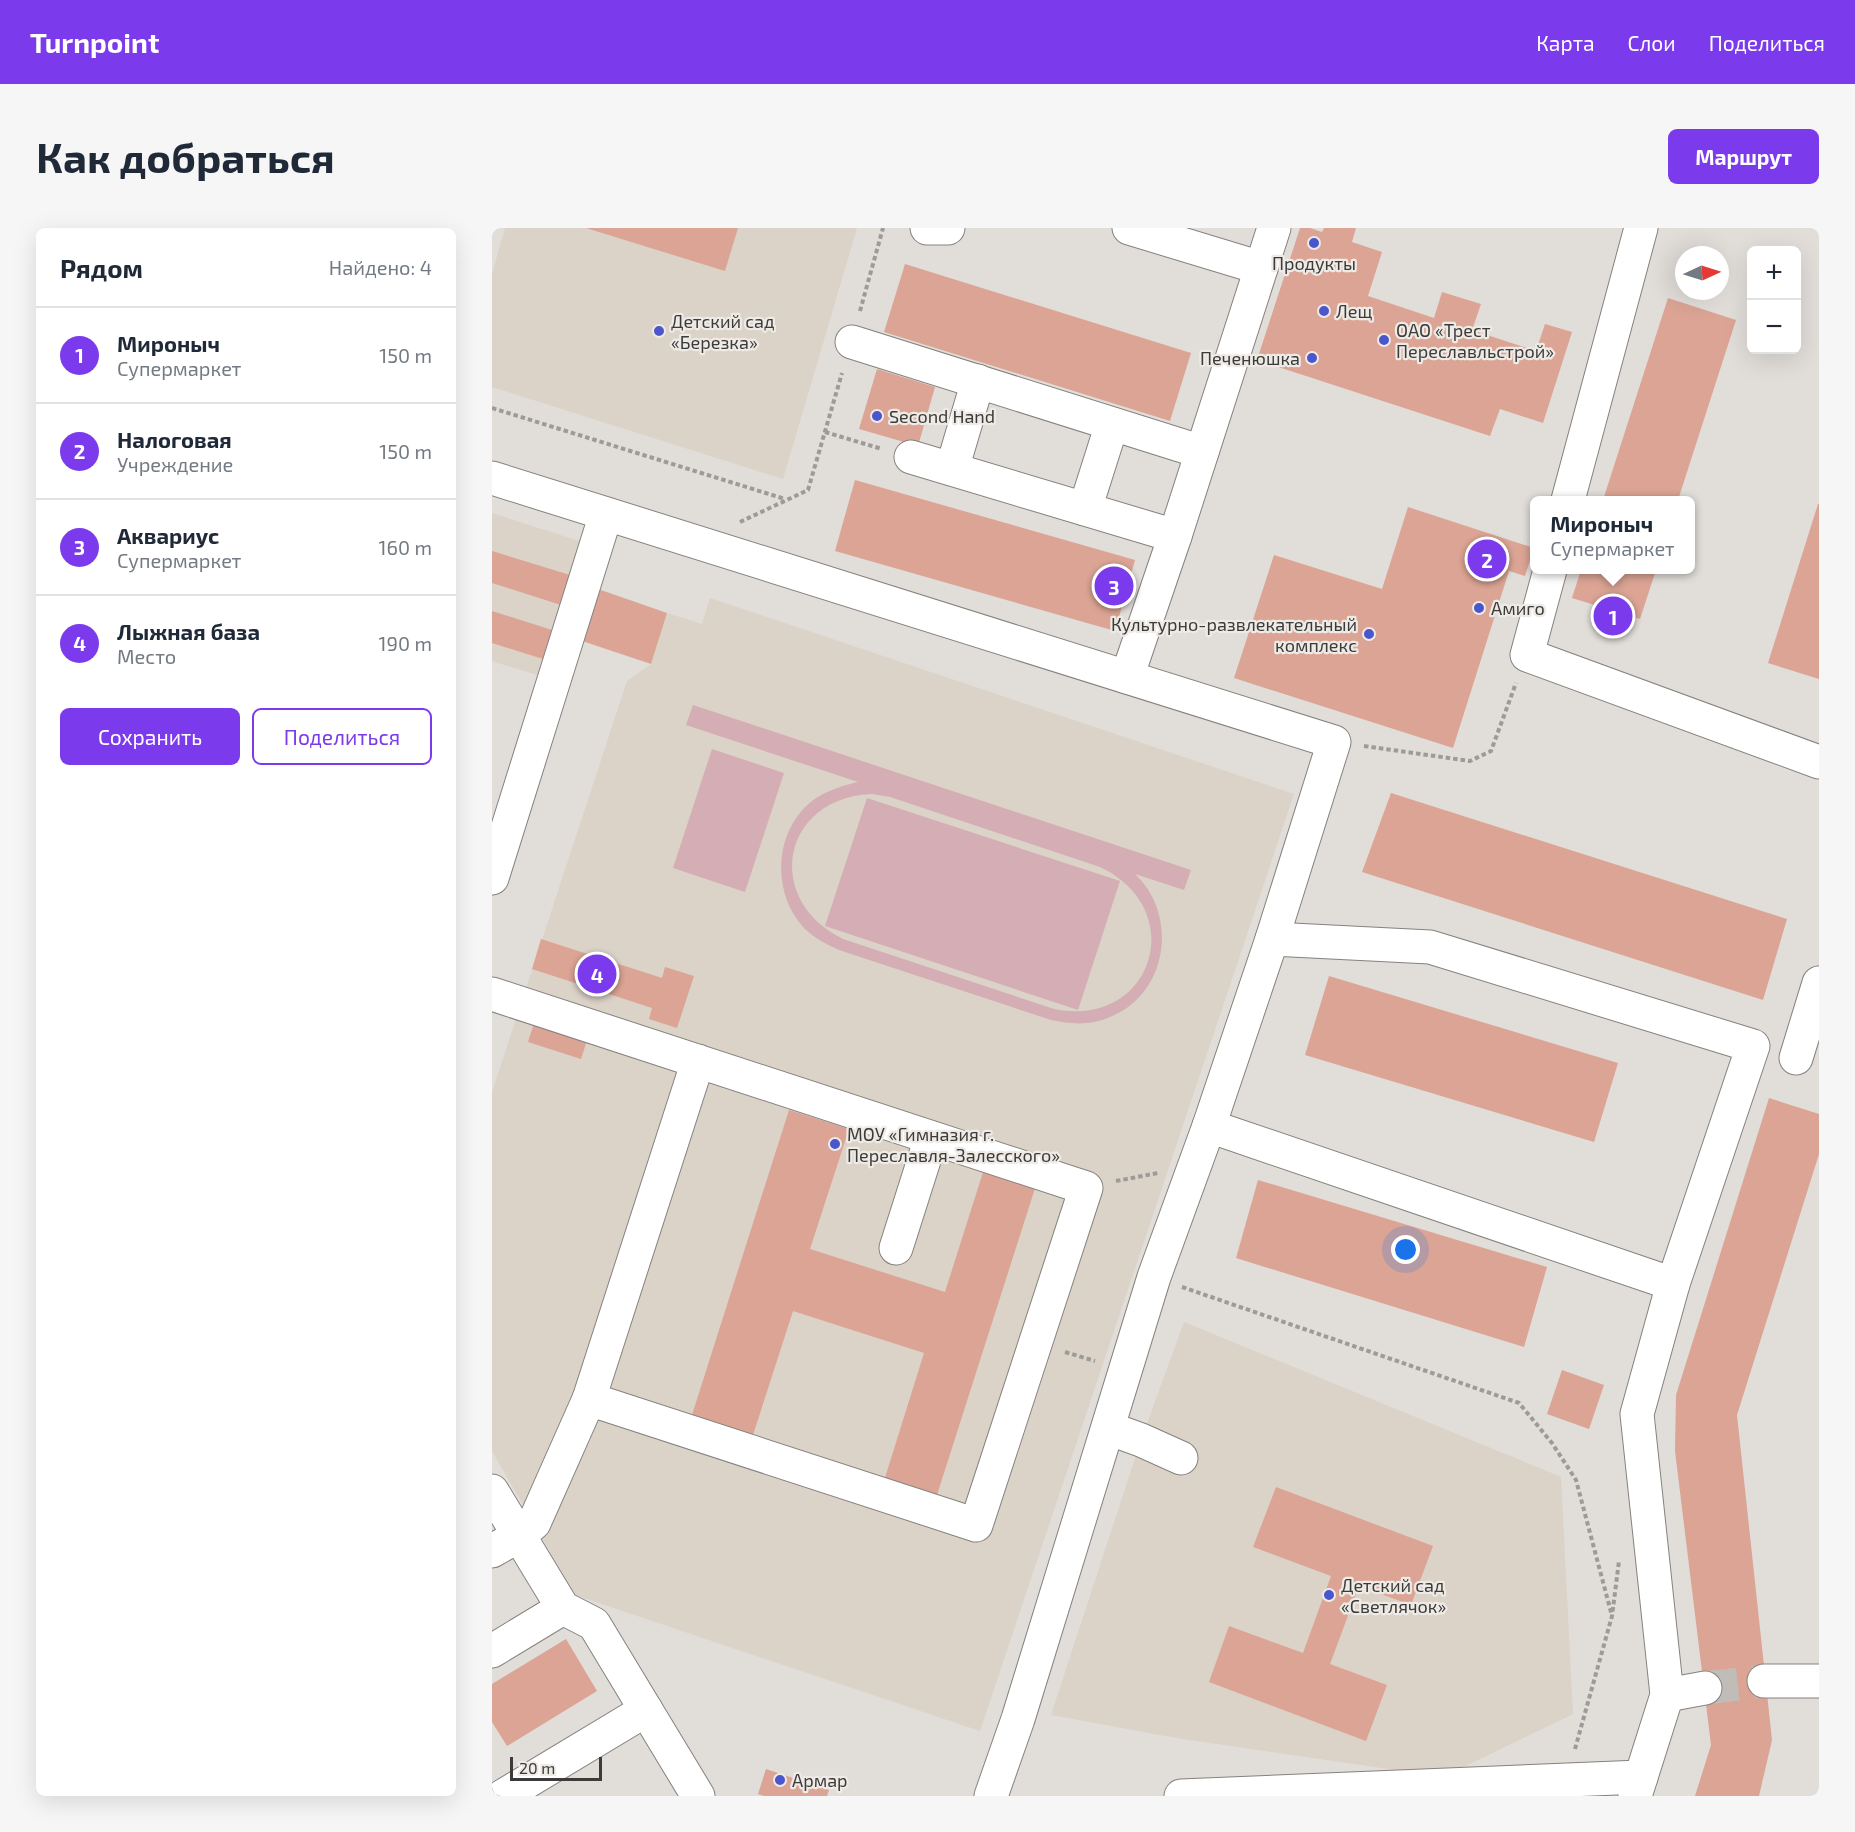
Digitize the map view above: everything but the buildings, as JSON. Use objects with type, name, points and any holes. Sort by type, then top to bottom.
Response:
[{"type":"street","points":[[927,228],[948,228]]},
{"type":"street","points":[[1129,228],[1261,268]]},
{"type":"street","points":[[1127,677],[1274,228]]},
{"type":"street","points":[[1569,496],[1641,228]]},
{"type":"street","points":[[852,342],[1202,452]]},
{"type":"street","points":[[951,469],[978,381]]},
{"type":"street","points":[[1085,509],[1112,424]]},
{"type":"street","points":[[911,457],[1175,536]]},
{"type":"street","points":[[492,478],[1334,742],[1272,939],[1209,1126],[1154,1277],[1018,1719],[991,1796]]},
{"type":"street","points":[[492,878],[498,837],[606,514]]},
{"type":"street","points":[[1549,574],[1527,655],[1819,762]]},
{"type":"street","points":[[1272,939],[1430,947],[1807,1062],[1819,983]]},
{"type":"street","points":[[492,994],[1086,1188],[976,1525],[589,1399]]},
{"type":"street","points":[[1181,1796],[1545,1786],[1638,1786],[1667,1695],[1637,1414],[1673,1284],[1753,1046]]},
{"type":"street","points":[[506,1543],[534,1523],[589,1399],[699,1061]]},
{"type":"street","points":[[1209,1126],[1673,1284]]},
{"type":"street","points":[[896,1248],[931,1138]]},
{"type":"street","points":[[1108,1428],[1181,1458]]},
{"type":"street","points":[[492,1491],[506,1543],[563,1608],[594,1624],[698,1796]]},
{"type":"street","points":[[492,1651],[563,1608]]},
{"type":"street","points":[[1764,1681],[1819,1681]]},
{"type":"street","points":[[1667,1695],[1705,1688]]},
{"type":"street","points":[[492,1784],[501,1796],[646,1710]]},
{"type":"path","points":[[492,408],[785,499]]},
{"type":"path","points":[[698,542],[808,489],[825,432],[911,457]]},
{"type":"path","points":[[1334,742],[1470,761],[1491,751],[1527,655]]},
{"type":"path","points":[[1086,1188],[1168,1170],[1189,1177]]},
{"type":"path","points":[[1154,1277],[1519,1403],[1552,1443],[1576,1480],[1612,1616],[1545,1786]]},
{"type":"path","points":[[1036,1342],[1124,1371]]},
{"type":"shaded area","name":"Детский сад «Березка»","points":[[505,228],[857,228],[783,479],[492,387],[492,274]]},
{"type":"shaded area","points":[[492,513],[582,542],[540,676],[492,661]]},
{"type":"shaded area","name":"МОУ «Гимназия г. Переславля-Залесского»","points":[[710,598],[1294,794],[980,1731],[575,1595],[492,1451],[492,1092],[627,681],[651,664],[667,613],[702,624]]},
{"type":"shaded area","points":[[693,705],[1191,870],[1184,890],[1135,874],[1149,891],[1158,910],[1162,931],[1161,952],[1155,972],[1145,991],[1130,1006],[1103,1020],[1073,1023],[1051,1020],[839,950],[825,943],[804,928],[793,913],[786,897],[782,879],[785,842],[802,810],[816,798],[837,788],[858,782],[686,725]],"holes":[[[872,794],[890,797],[1100,867],[1128,886],[1145,910],[1151,936],[1148,962],[1136,984],[1115,1001],[1088,1010],[1054,1009],[843,939],[817,922],[801,900],[793,877],[793,853],[802,831],[818,812],[842,799]]]},
{"type":"shaded area","points":[[712,749],[784,773],[745,892],[673,868]]},
{"type":"shaded area","points":[[867,798],[1120,881],[1078,1010],[825,926]]},
{"type":"shaded area","name":"Детский сад «Светлячок»","points":[[1184,1322],[1561,1477],[1573,1714],[1443,1777],[1176,1738],[1051,1715],[1141,1440]]},
{"type":"tunnel","points":[[1705,1688],[1764,1681]]},
{"type":"place","name":"Продукты","points":[[1314,243]]},
{"type":"place","name":"Лещ","points":[[1324,311]]},
{"type":"place","name":"Детский сад «Березка»","points":[[659,331]]},
{"type":"place","name":"ОАО «Трест Переславльстрой»","points":[[1384,340]]},
{"type":"place","name":"Печенюшка","points":[[1312,358]]},
{"type":"place","name":"Second Hand","points":[[877,416]]},
{"type":"place","name":"Налоговая","points":[[1487,559]]},
{"type":"place","name":"Аквариус","points":[[1114,586]]},
{"type":"place","name":"Амиго","points":[[1479,608]]},
{"type":"place","name":"Мироныч","points":[[1613,616]]},
{"type":"place","name":"Культурно-развлекательный комплекс","points":[[1369,634]]},
{"type":"place","name":"Лыжная база","points":[[597,974]]},
{"type":"place","name":"МОУ «Гимназия г. Переславля-Залесского»","points":[[835,1144]]},
{"type":"place","name":"Детский сад «Светлячок»","points":[[1329,1595]]},
{"type":"place","name":"Армар","points":[[780,1780]]}]
